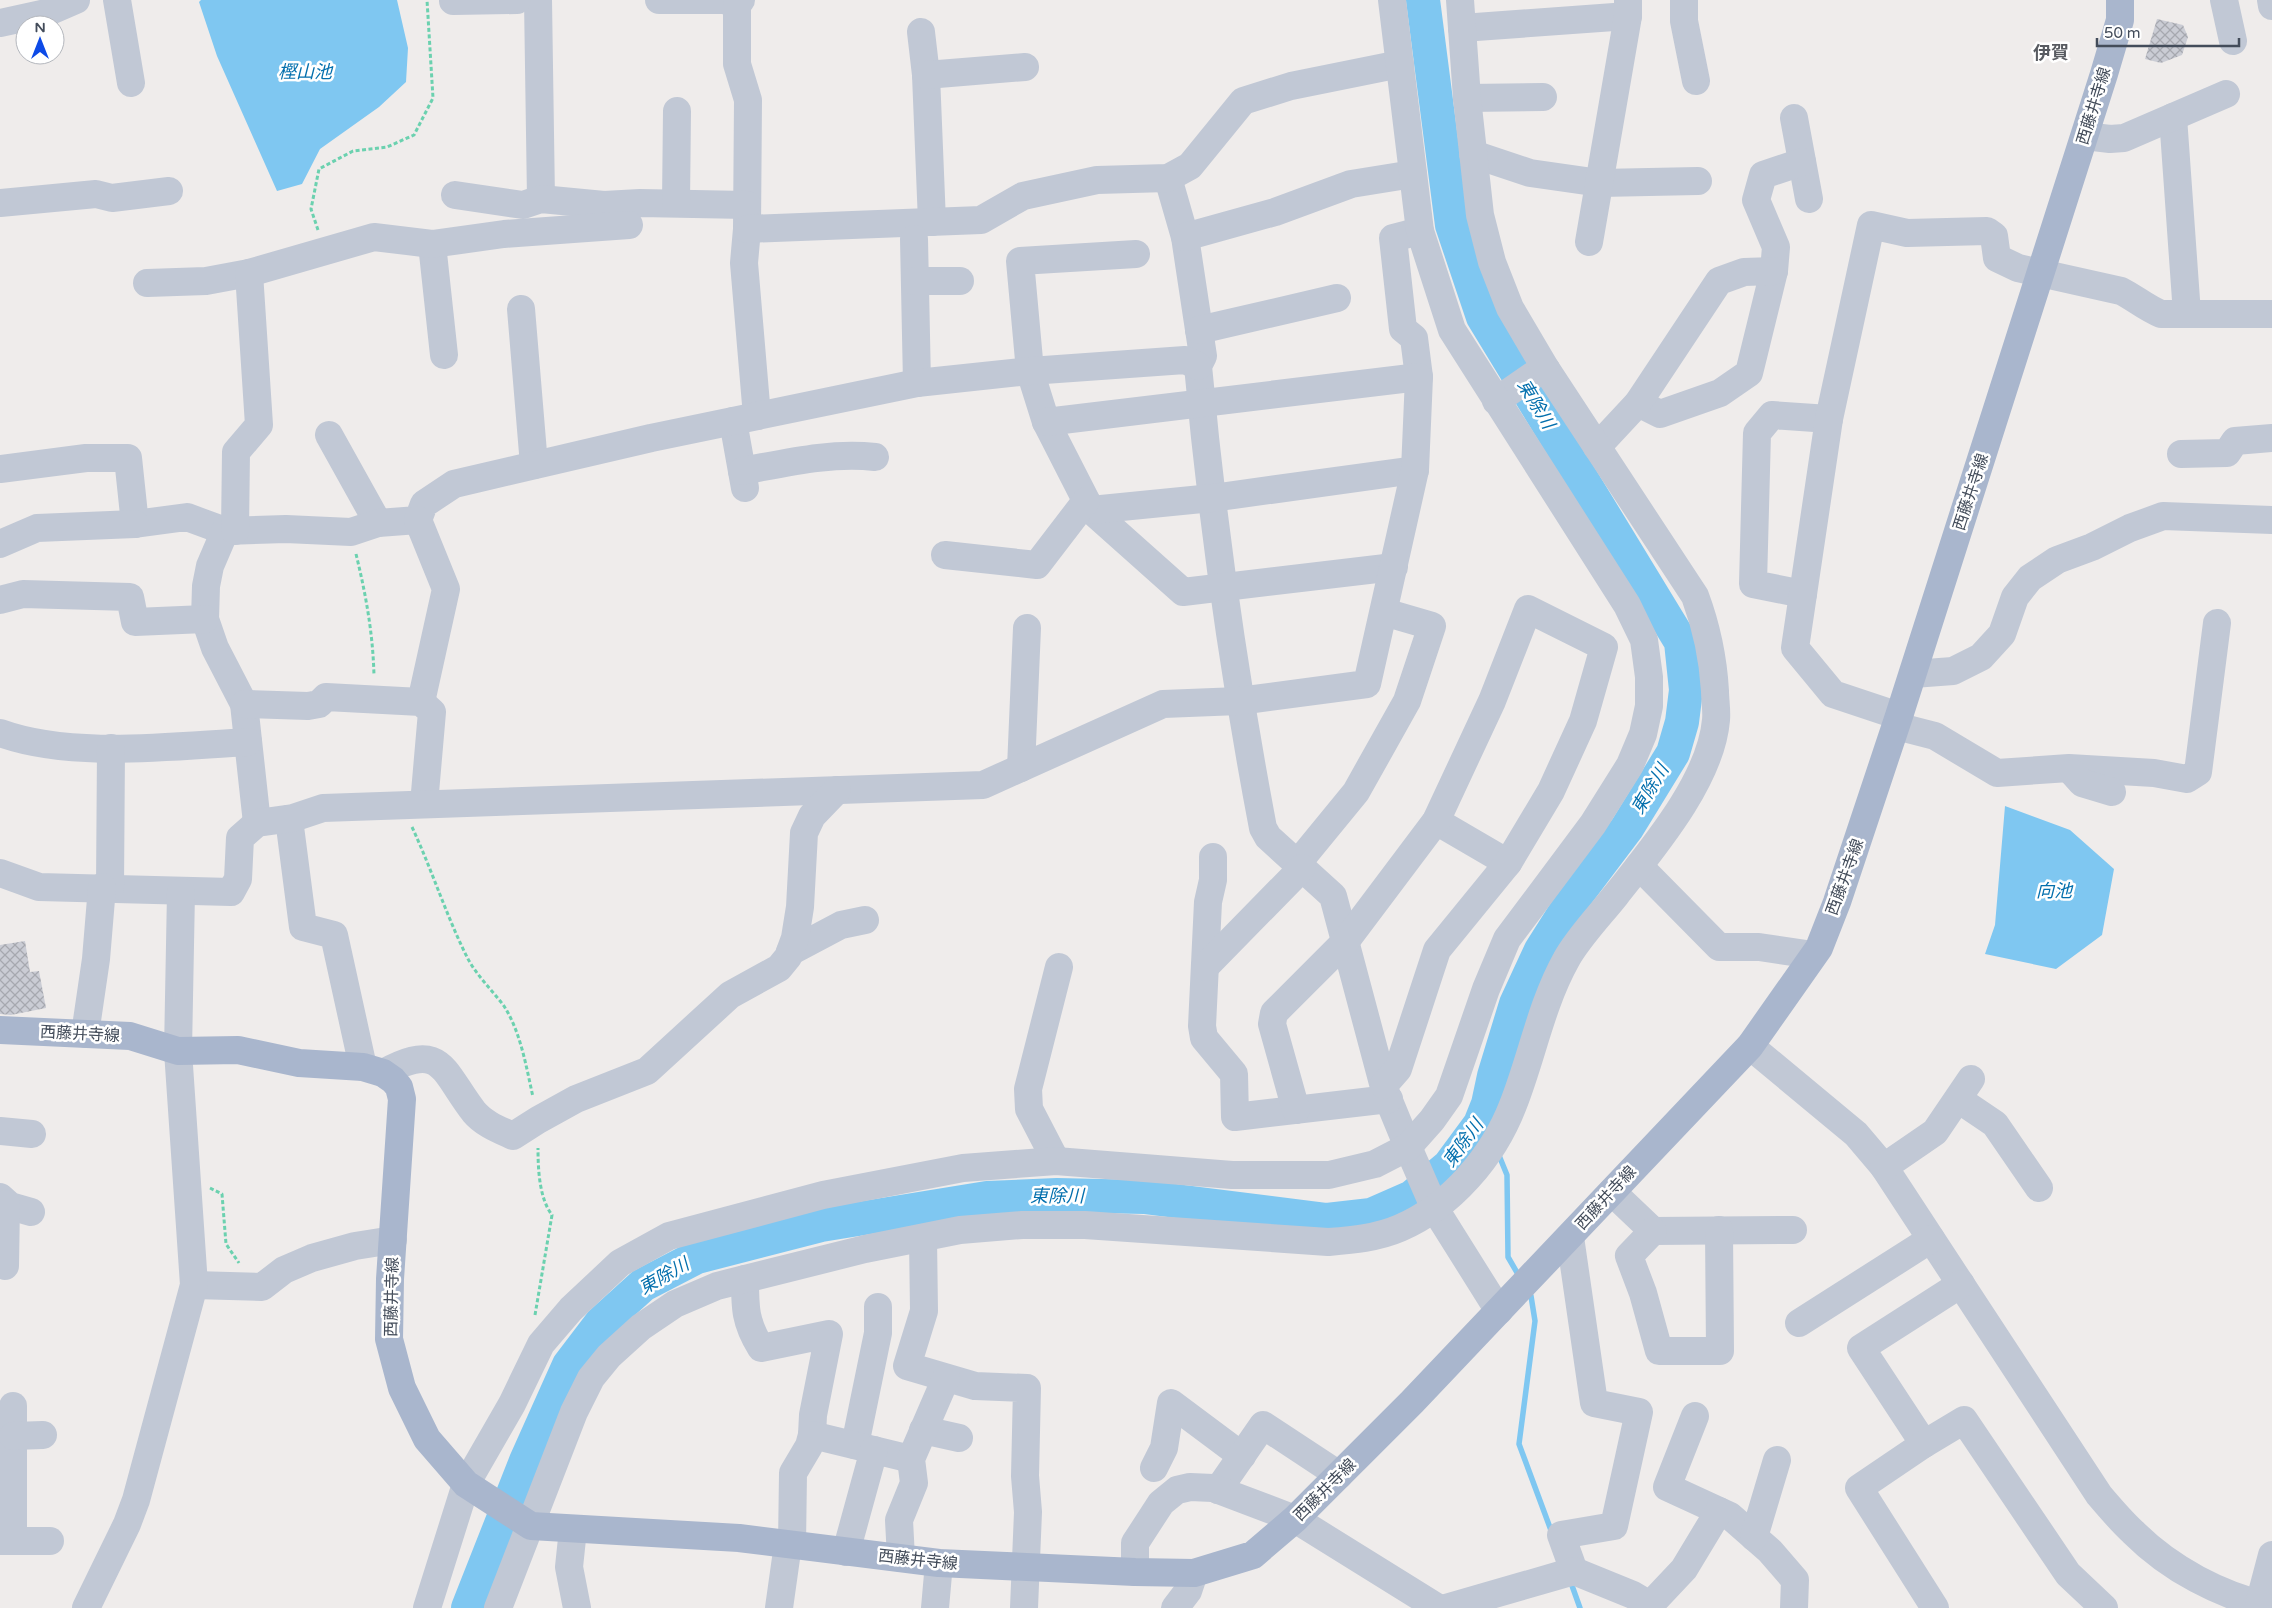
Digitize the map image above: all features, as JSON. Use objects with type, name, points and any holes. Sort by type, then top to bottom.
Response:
[{"type":"main road","name":"西藤井寺線","points":[[0,1030],[130,1036],[178,1051],[238,1050],[299,1063],[373,1070],[400,1087],[402,1098],[389,1339],[402,1388],[428,1439],[474,1490],[531,1526],[739,1538],[939,1563],[1134,1572],[1194,1573],[1253,1555],[1295,1520],[1412,1402],[1750,1046],[1813,956],[1837,902],[1898,721],[2085,136],[2120,20],[2120,0]]},
{"type":"street","points":[[0,23],[46,13],[76,0]]},
{"type":"street","points":[[117,0],[131,83]]},
{"type":"street","points":[[440,1],[517,0]]},
{"type":"street","points":[[538,0],[541,199]]},
{"type":"street","points":[[659,0],[726,0],[739,2],[737,64],[748,100],[747,217],[744,263],[744,480],[843,456],[875,457]]},
{"type":"street","points":[[426,1608],[474,1490],[541,1344],[571,1309],[620,1263],[669,1236],[842,1191],[963,1168],[1056,1162],[1232,1175],[1329,1175],[1375,1164],[1408,1147],[1432,1120],[1449,1096],[1486,989],[1507,939],[1593,824],[1630,765],[1643,734],[1649,706],[1649,677],[1644,640],[1627,605],[1500,398],[1452,330],[1420,231],[1392,0]]},
{"type":"street","points":[[498,1608],[574,1412],[591,1378],[609,1356],[641,1327],[675,1304],[717,1286],[960,1230],[1022,1225],[1085,1225],[1328,1242],[1363,1239],[1399,1229],[1435,1209],[1464,1181],[1493,1146],[1513,1106],[1543,1012],[1567,958],[1639,866],[1688,796],[1705,762],[1716,720],[1713,659],[1707,626],[1696,596],[1597,447],[1542,371],[1510,308],[1492,262],[1480,215],[1467,98],[1460,0]]},
{"type":"street","points":[[1684,0],[1684,21],[1696,81]]},
{"type":"street","points":[[2224,0],[2233,41]]},
{"type":"street","points":[[2271,0],[2272,6]]},
{"type":"street","points":[[1462,28],[1541,11],[1628,8],[1589,242]]},
{"type":"street","points":[[917,382],[915,281],[923,231],[918,56],[1025,67]]},
{"type":"street","points":[[456,195],[523,205],[541,199],[604,205],[676,203],[747,217],[923,231],[981,220],[1023,196],[1097,180],[1168,178],[1190,166],[1243,100],[1291,86],[1400,64]]},
{"type":"street","points":[[2085,136],[2110,139],[2124,138],[2226,94]]},
{"type":"street","points":[[1467,98],[1543,97]]},
{"type":"street","points":[[676,203],[677,111]]},
{"type":"street","points":[[2173,117],[2187,314]]},
{"type":"street","points":[[1794,118],[1809,199]]},
{"type":"street","points":[[1473,154],[1530,173],[1600,183],[1698,181]]},
{"type":"street","points":[[1638,403],[1660,414],[1720,393],[1749,373],[1774,271],[1776,247],[1756,200],[1758,191],[1763,175],[1802,162]]},
{"type":"street","points":[[1185,237],[1275,212],[1351,184],[1413,174]]},
{"type":"street","points":[[1168,178],[1185,237],[1203,356],[1198,366],[1201,404],[1223,587],[1239,701],[1263,828],[1268,837],[1332,896],[1386,1092],[1435,1209],[1498,1311]]},
{"type":"street","points":[[0,203],[96,194],[112,198],[169,191]]},
{"type":"street","points":[[147,284],[206,281],[249,273],[374,237],[432,244],[504,234],[629,225]]},
{"type":"street","points":[[2217,623],[2198,772],[2186,778],[2154,773],[2069,768],[1997,773],[1935,736],[1833,694],[1795,648],[1829,419],[1871,225],[1906,234],[1987,231],[1994,236],[1997,258],[2018,268],[2121,291],[2136,298],[2147,308],[2161,314],[2272,314]]},
{"type":"street","points":[[0,873],[39,887],[231,892],[238,878],[240,838],[257,823],[289,819],[324,808],[983,785],[1163,704],[1239,701],[1367,684],[1415,470],[1419,377],[1414,338],[1404,329],[1393,238],[1420,231]]},
{"type":"street","points":[[432,244],[444,355]]},
{"type":"street","points":[[1136,254],[1020,261],[1030,372],[1046,422],[1089,505],[1183,592],[1394,567]]},
{"type":"street","points":[[1597,447],[1638,403],[1719,281],[1744,272],[1774,271]]},
{"type":"street","points":[[249,273],[258,425],[236,452],[230,531],[210,566],[206,586],[205,619],[215,648],[244,704],[257,823]]},
{"type":"street","points":[[915,281],[960,281]]},
{"type":"street","points":[[1199,330],[1337,298]]},
{"type":"street","points":[[522,309],[534,465]]},
{"type":"street","points":[[421,702],[446,589],[418,520],[424,504],[454,484],[745,418],[917,382],[1185,360],[1198,366]]},
{"type":"street","points":[[1500,398],[1542,371]]},
{"type":"street","points":[[1046,422],[1419,377]]},
{"type":"street","points":[[1803,594],[1753,584],[1757,433],[1772,414],[1829,419]]},
{"type":"street","points":[[329,435],[378,523]]},
{"type":"street","points":[[2181,454],[2227,453],[2236,441],[2272,438]]},
{"type":"street","points":[[0,469],[86,458],[128,458],[135,524]]},
{"type":"street","points":[[945,555],[1037,565],[1089,505],[1212,498],[1415,470]]},
{"type":"street","points":[[1913,674],[1953,671],[1982,657],[2002,634],[2015,598],[2030,578],[2057,560],[2092,547],[2130,528],[2163,516],[2272,520]]},
{"type":"street","points":[[0,544],[37,528],[135,524],[187,517],[230,531],[286,529],[351,532],[378,523],[418,520]]},
{"type":"street","points":[[0,600],[23,594],[130,597],[135,622],[205,619]]},
{"type":"street","points":[[1296,1110],[1272,1024],[1274,1013],[1345,942],[1436,821],[1492,701],[1528,610],[1604,648],[1583,721],[1551,791],[1508,863],[1437,950],[1398,1069],[1386,1092]]},
{"type":"street","points":[[1205,966],[1300,866],[1356,792],[1407,701],[1432,626],[1384,612]]},
{"type":"street","points":[[1021,768],[1027,628]]},
{"type":"street","points":[[244,704],[308,706],[319,704],[326,698],[421,702],[432,712],[413,805]]},
{"type":"street","points":[[0,733],[23,742],[111,748],[248,742]]},
{"type":"street","points":[[86,1034],[106,888],[111,748]]},
{"type":"street","points":[[2069,768],[2082,783],[2112,792]]},
{"type":"street","points":[[289,819],[302,927],[334,935],[373,1070],[422,1059],[437,1063],[450,1076],[475,1113],[491,1126],[513,1136],[576,1100],[647,1071],[730,995],[779,968],[790,952],[795,938],[800,907],[804,833],[812,816],[837,790]]},
{"type":"street","points":[[1436,821],[1508,863]]},
{"type":"street","points":[[1213,857],[1213,880],[1208,902],[1202,1026],[1204,1038],[1234,1074],[1235,1117],[1296,1110],[1386,1092]]},
{"type":"street","points":[[1639,866],[1719,947],[1759,947],[1813,956]]},
{"type":"street","points":[[86,1608],[127,1524],[136,1500],[194,1285],[178,1051],[181,892]]},
{"type":"street","points":[[790,952],[841,925],[865,920]]},
{"type":"street","points":[[1056,1162],[1029,1109],[1028,1089],[1059,967]]},
{"type":"street","points":[[1750,1046],[1856,1134],[1884,1166],[2099,1495],[2133,1532],[2176,1566],[2215,1588],[2263,1606],[2272,1555]]},
{"type":"street","points":[[1884,1166],[1935,1132],[1964,1089],[1995,1124],[2038,1188]]},
{"type":"street","points":[[0,1131],[32,1134]]},
{"type":"street","points":[[1612,1192],[1653,1231],[1793,1230]]},
{"type":"street","points":[[4,1266],[12,1204]]},
{"type":"street","points":[[1653,1231],[1629,1256],[1643,1293],[1659,1351],[1720,1351],[1719,1230]]},
{"type":"street","points":[[1570,1237],[1594,1403],[1639,1412],[1614,1526],[1561,1535],[1574,1571]]},
{"type":"street","points":[[923,1238],[924,1311],[908,1366],[975,1386],[1027,1388],[1025,1476],[1028,1512],[1024,1567],[1024,1608]]},
{"type":"street","points":[[1800,1323],[1931,1239]]},
{"type":"street","points":[[194,1285],[262,1287],[284,1270],[312,1258],[355,1246],[393,1240]]},
{"type":"street","points":[[745,1279],[745,1305],[750,1330],[761,1348],[830,1334],[813,1415],[812,1435],[809,1446],[793,1473],[790,1545],[779,1608]]},
{"type":"street","points":[[1924,1444],[1861,1348],[1961,1284]]},
{"type":"street","points":[[846,1552],[865,1447],[878,1333],[878,1307]]},
{"type":"street","points":[[902,1558],[899,1520],[914,1483],[911,1459],[946,1378]]},
{"type":"street","points":[[1154,1468],[1164,1448],[1171,1403],[1242,1456]]},
{"type":"street","points":[[13,1406],[13,1436],[6,1541],[50,1541]]},
{"type":"street","points":[[1695,1416],[1667,1487],[1730,1516],[1770,1551],[1795,1580],[1794,1608]]},
{"type":"street","points":[[1935,1608],[1859,1488],[1924,1444],[1964,1420],[2068,1574],[2104,1608]]},
{"type":"street","points":[[1218,1490],[1263,1425],[1339,1475]]},
{"type":"street","points":[[923,1430],[959,1438]]},
{"type":"street","points":[[13,1436],[43,1435]]},
{"type":"street","points":[[812,1435],[911,1459]]},
{"type":"street","points":[[1754,1537],[1777,1460]]},
{"type":"street","points":[[1134,1572],[1135,1543],[1161,1503],[1177,1490],[1190,1487],[1213,1488],[1295,1520],[1438,1608]]},
{"type":"street","points":[[1446,1608],[1574,1571],[1633,1595],[1650,1605],[1684,1569],[1719,1511]]},
{"type":"street","points":[[572,1529],[569,1567],[577,1608]]},
{"type":"street","points":[[935,1608],[939,1563]]},
{"type":"street","points":[[1175,1608],[1188,1591],[1194,1573]]},
{"type":"path","points":[[326,252],[311,209],[319,169],[353,151],[387,147],[414,135],[433,98],[440,1]]},
{"type":"path","points":[[351,532],[368,603],[373,642],[374,700]]},
{"type":"path","points":[[413,805],[430,866],[449,918],[468,960],[504,1007],[519,1036],[538,1120],[541,1182],[546,1208],[552,1215],[534,1319]]},
{"type":"path","points":[[186,1166],[202,1183],[222,1194],[226,1244],[235,1258],[259,1286]]},
{"type":"water","name":"樫山池","points":[[201,0],[397,0],[408,48],[406,82],[379,107],[320,149],[302,184],[277,191],[217,56],[199,2]]},
{"type":"water","name":"向池","points":[[2005,806],[2070,830],[2114,869],[2102,935],[2056,969],[1985,954],[1995,925]]},
{"type":"building","points":[[2157,19],[2183,25],[2188,37],[2182,55],[2161,63],[2145,59]]},
{"type":"building","points":[[25,941],[30,972],[39,971],[46,1008],[11,1015],[0,1014],[0,945]]},
{"type":"waterway","name":"東除川","points":[[468,1608],[526,1461],[569,1365],[601,1323],[643,1285],[697,1257],[821,1225],[987,1198],[1057,1195],[1144,1197],[1327,1220],[1371,1215],[1412,1197],[1449,1166],[1480,1124],[1488,1104],[1494,1076],[1516,1004],[1541,950],[1572,901],[1627,828],[1673,753],[1682,722],[1686,690],[1681,642],[1483,317],[1452,225],[1423,0]]},
{"type":"waterway","points":[[1480,1124],[1488,1136]]},
{"type":"waterway","points":[[1498,1153],[1507,1175],[1508,1257],[1519,1276]]},
{"type":"waterway","points":[[1528,1291],[1531,1296],[1535,1321],[1519,1444],[1552,1533]]},
{"type":"waterway","points":[[1570,1580],[1580,1608]]},
{"type":"district","name":"伊賀","points":[[2051,53]]}]
